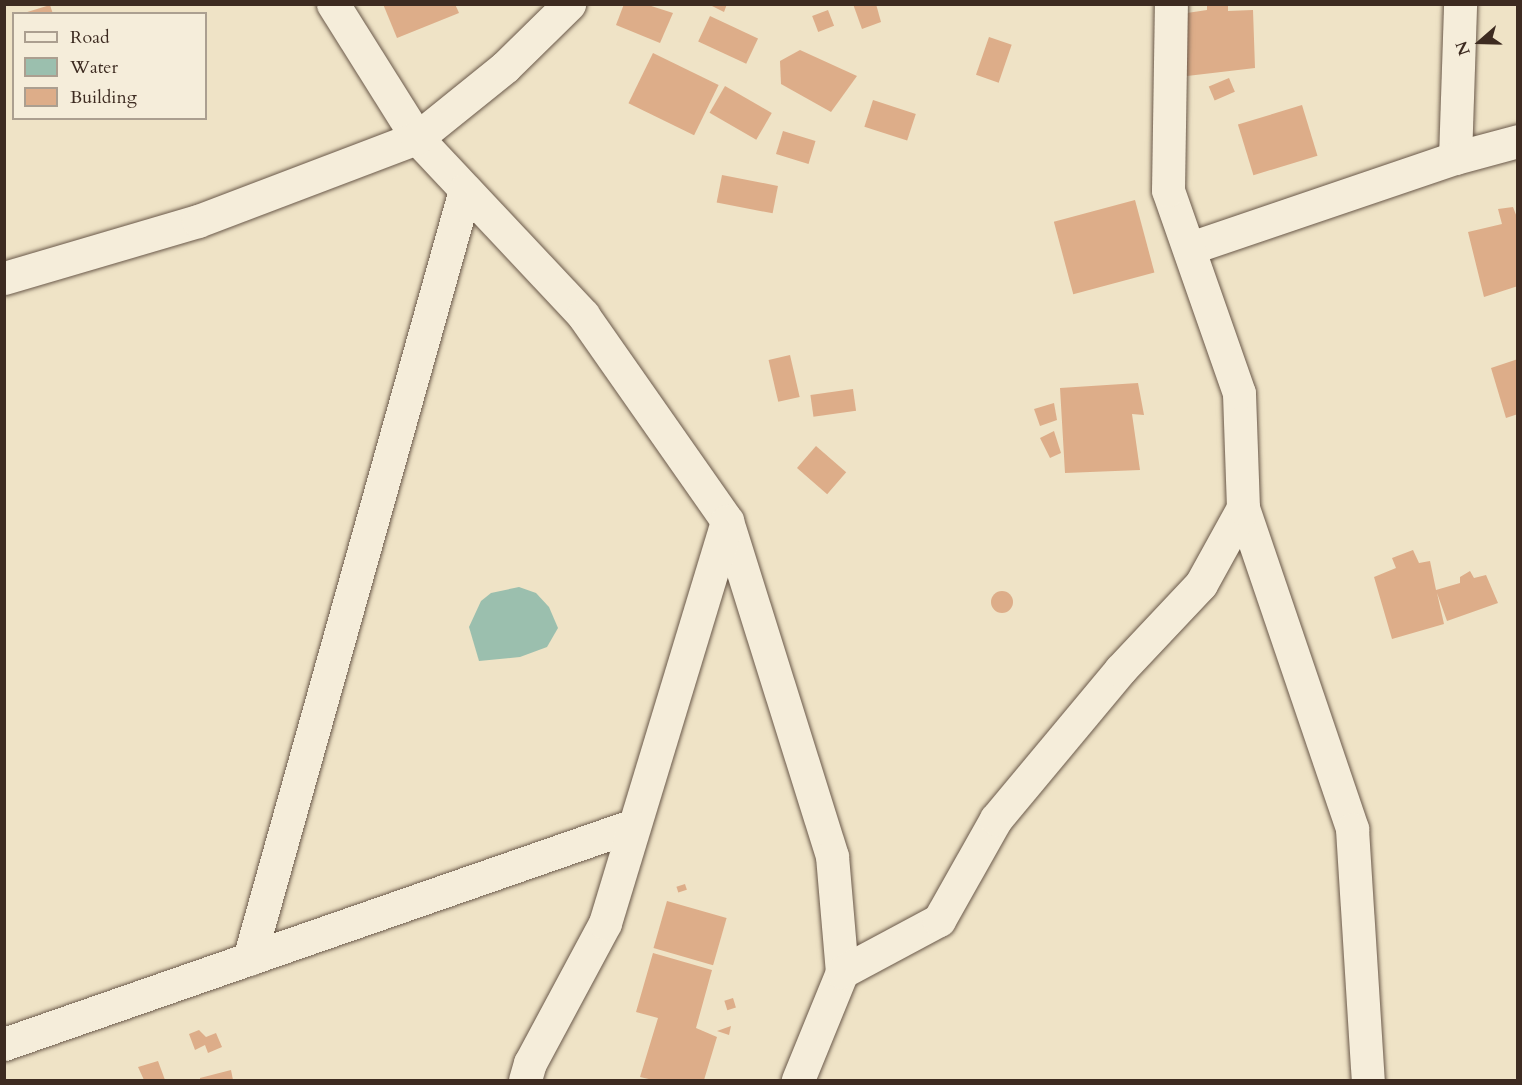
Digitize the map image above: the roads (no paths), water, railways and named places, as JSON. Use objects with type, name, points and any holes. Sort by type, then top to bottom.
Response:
[{"type":"street","points":[[333,4],[417,138],[583,315],[727,521],[832,856],[842,972],[798,1080]]},
{"type":"street","points":[[4,278],[198,221],[417,138],[505,67],[569,4]]},
{"type":"street","points":[[1171,4],[1168,190],[1239,393],[1243,508],[1352,829],[1368,1080]]},
{"type":"street","points":[[1455,158],[1460,4]]},
{"type":"street","points":[[1190,248],[1455,158],[1518,141]]},
{"type":"street","points":[[249,959],[465,190]]},
{"type":"street","points":[[842,972],[939,920],[996,819],[1120,670],[1201,584],[1243,508]]},
{"type":"street","points":[[525,1080],[530,1063],[605,923],[727,521]]},
{"type":"street","points":[[4,1044],[634,825]]},
{"type":"water","points":[[519,587],[536,593],[549,607],[558,628],[547,647],[520,657],[479,661],[469,627],[481,601],[491,593]]}]
